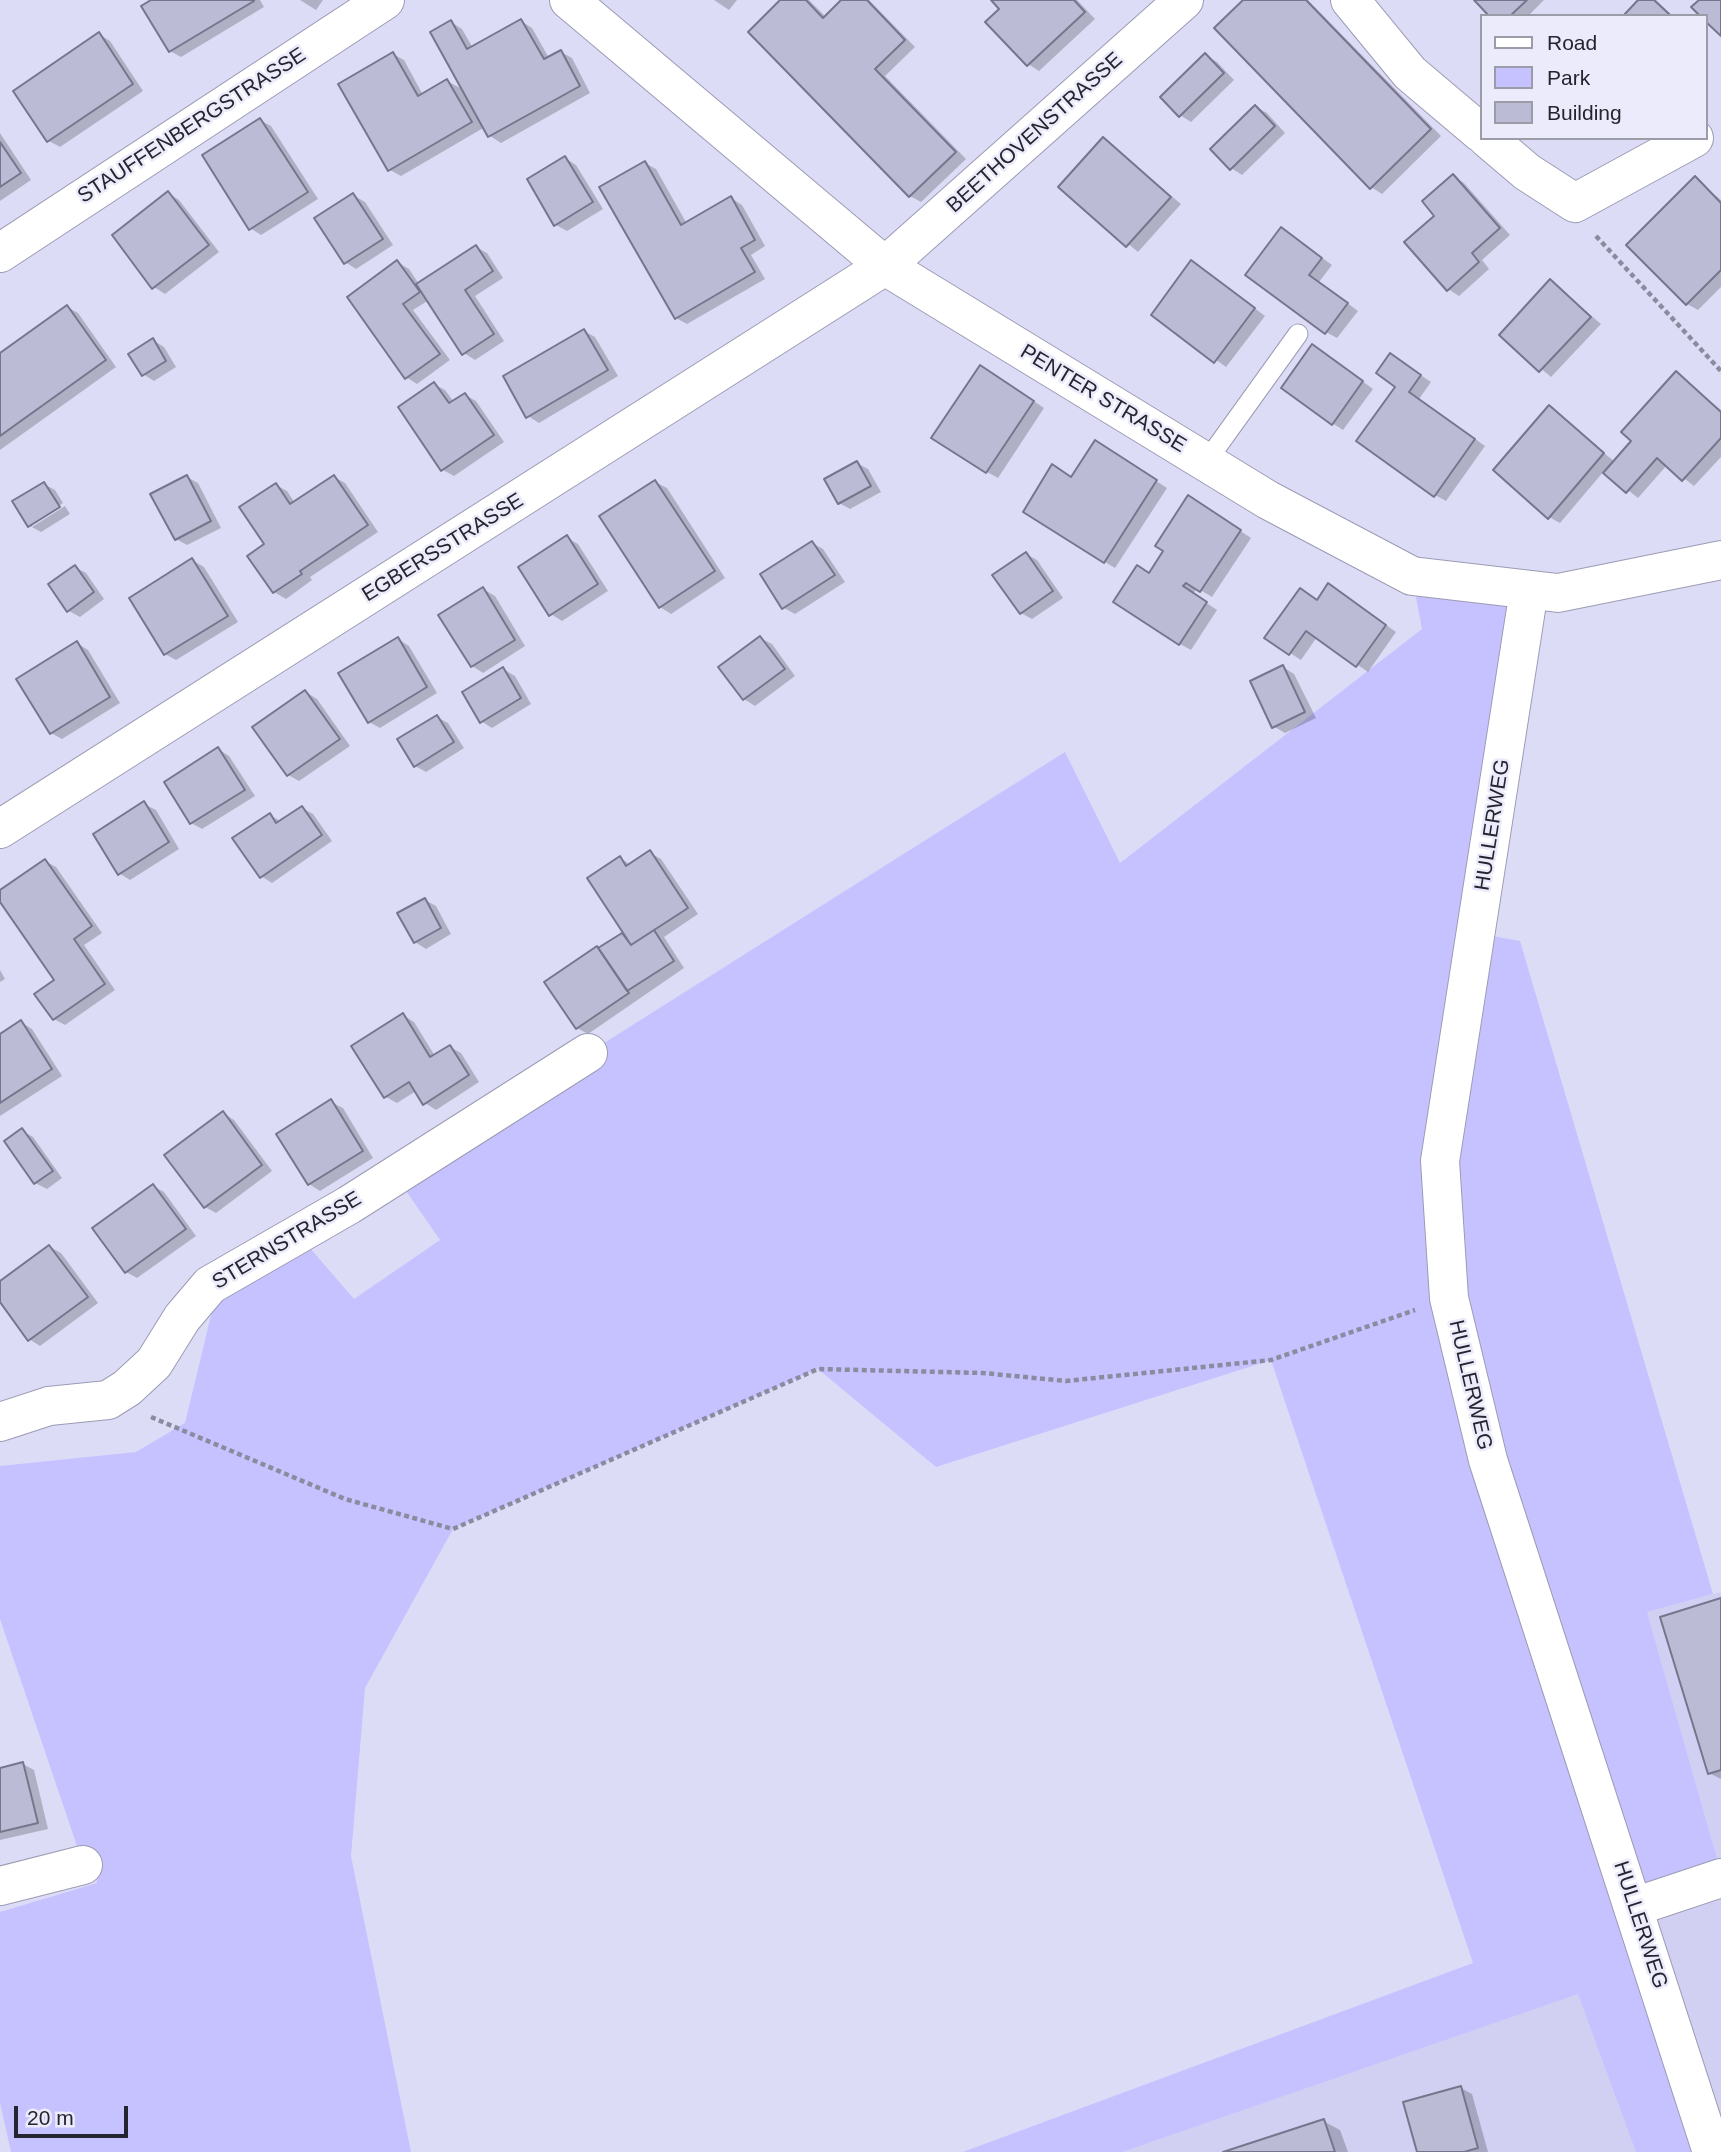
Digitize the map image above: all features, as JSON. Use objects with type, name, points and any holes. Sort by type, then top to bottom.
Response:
[{"type":"street","name":"STAUFFENBERGSTRASSE","points":[[0,253],[385,0]]},
{"type":"street","name":"PENTER STRASSE","points":[[569,0],[885,266],[1268,500],[1412,576],[1558,593],[1721,560]]},
{"type":"street","name":"BEETHOVENSTRASSE","points":[[885,266],[1184,0]]},
{"type":"street","points":[[1350,0],[1410,73],[1480,132]]},
{"type":"street","points":[[1489,140],[1527,172],[1575,203],[1690,140]]},
{"type":"street","name":"EGBERSSTRASSE","points":[[0,829],[885,266]]},
{"type":"street","name":"HULLERWEG","points":[[1529,590],[1440,1161],[1449,1298],[1488,1460],[1713,2152]]},
{"type":"street","name":"STERNSTRASSE","points":[[108,1400],[127,1388],[154,1363],[182,1318],[210,1285],[349,1205],[588,1054]]},
{"type":"street","points":[[0,1422],[49,1406],[108,1400]]},
{"type":"street","points":[[0,1886],[83,1866]]},
{"type":"street","points":[[1634,1907],[1721,1878]]},
{"type":"lane","points":[[1206,462],[1298,334]]},
{"type":"path","points":[[1575,203],[1593,233],[1721,371]]},
{"type":"path","points":[[108,1400],[345,1499],[453,1529],[818,1368],[983,1373],[1066,1381],[1271,1360],[1449,1298]]},
{"type":"shaded area","points":[[1721,1592],[1721,1872],[1647,1612]]},
{"type":"shaded area","points":[[1721,1878],[1721,2152],[963,2152]]},
{"type":"green space","points":[[1412,576],[1529,590],[1476,933],[1520,941],[1713,1594],[1647,1612],[1721,1872],[1635,1907],[1712,2152],[1636,2152],[1578,1994],[1122,2152],[963,2152],[1473,1963],[1271,1360],[936,1467],[818,1369],[453,1529],[365,1688],[351,1856],[411,2152],[11,2152],[0,2103],[0,1912],[97,1883],[95,1858],[77,1846],[0,1619],[0,1466],[136,1452],[185,1423],[213,1307],[303,1240],[354,1299],[440,1240],[395,1175],[1065,752],[1120,863],[1422,629]]},
{"type":"building","points":[[151,0],[254,1],[169,52],[141,6]]},
{"type":"building","points":[[780,0],[806,0],[823,18],[841,0],[867,0],[905,40],[875,69],[956,152],[909,197],[748,32]]},
{"type":"building","points":[[991,0],[1074,0],[1085,12],[1027,66],[985,22],[999,9]]},
{"type":"building","points":[[1243,0],[1306,0],[1431,129],[1370,189],[1214,28]]},
{"type":"building","points":[[1474,0],[1527,0],[1512,14],[1487,14]]},
{"type":"building","points":[[1638,0],[1654,0],[1669,14],[1625,14]]},
{"type":"building","points":[[1699,0],[1721,0],[1721,36],[1707,23],[1707,14],[1698,14],[1691,7]]},
{"type":"building","points":[[521,19],[544,59],[561,50],[580,86],[488,137],[430,32],[451,20],[467,49]]},
{"type":"building","points":[[99,32],[133,84],[47,142],[13,91]]},
{"type":"building","points":[[393,52],[418,96],[447,79],[472,122],[388,171],[338,84]]},
{"type":"building","points":[[1205,53],[1224,73],[1179,117],[1160,97]]},
{"type":"building","points":[[1255,105],[1275,126],[1230,170],[1210,149]]},
{"type":"building","points":[[260,118],[308,192],[249,230],[202,155]]},
{"type":"building","points":[[1103,137],[1171,197],[1126,247],[1058,187]]},
{"type":"building","points":[[0,142],[21,173],[0,187]]},
{"type":"building","points":[[565,156],[593,202],[554,226],[527,179]]},
{"type":"building","points":[[645,161],[681,225],[731,196],[755,240],[741,248],[755,272],[675,319],[599,187]]},
{"type":"building","points":[[1453,174],[1500,228],[1472,253],[1479,262],[1447,291],[1404,242],[1434,216],[1422,201]]},
{"type":"building","points":[[1695,176],[1721,203],[1721,270],[1686,305],[1626,245]]},
{"type":"building","points":[[168,191],[209,245],[152,289],[112,235]]},
{"type":"building","points":[[353,193],[383,239],[344,264],[314,218]]},
{"type":"building","points":[[1281,227],[1322,258],[1309,275],[1348,303],[1325,334],[1245,275]]},
{"type":"building","points":[[476,245],[493,271],[465,290],[494,334],[462,355],[416,284]]},
{"type":"building","points":[[397,260],[420,292],[403,304],[440,354],[405,379],[347,297]]},
{"type":"building","points":[[1191,260],[1255,308],[1214,363],[1151,315]]},
{"type":"building","points":[[1550,279],[1591,317],[1539,372],[1499,335]]},
{"type":"building","points":[[67,305],[106,360],[0,436],[0,353]]},
{"type":"building","points":[[584,329],[608,370],[526,418],[503,376]]},
{"type":"building","points":[[153,338],[166,361],[142,376],[128,354]]},
{"type":"building","points":[[1312,344],[1363,381],[1332,425],[1281,388]]},
{"type":"building","points":[[1390,353],[1421,375],[1409,392],[1475,439],[1434,497],[1356,441],[1395,387],[1376,373]]},
{"type":"building","points":[[980,365],[1034,401],[986,473],[931,438]]},
{"type":"building","points":[[1676,371],[1721,412],[1721,438],[1682,481],[1657,458],[1626,493],[1603,473],[1631,441],[1621,432]]},
{"type":"building","points":[[434,382],[449,403],[465,393],[494,435],[441,471],[398,407]]},
{"type":"building","points":[[1549,405],[1604,453],[1548,519],[1493,470]]},
{"type":"building","points":[[1095,440],[1157,480],[1104,563],[1023,512],[1052,464],[1071,477]]},
{"type":"building","points":[[857,461],[871,486],[838,504],[824,479]]},
{"type":"building","points":[[187,475],[211,521],[175,540],[150,494]]},
{"type":"building","points":[[334,475],[368,525],[300,571],[302,574],[273,593],[247,556],[264,544],[239,507],[276,483],[290,504]]},
{"type":"building","points":[[655,480],[715,571],[659,608],[599,516]]},
{"type":"building","points":[[44,482],[60,507],[28,527],[12,501]]},
{"type":"building","points":[[1188,495],[1241,530],[1200,592],[1186,583],[1183,586],[1207,602],[1179,645],[1113,602],[1137,565],[1149,573],[1163,551],[1155,546]]},
{"type":"building","points":[[567,535],[598,584],[549,616],[518,567]]},
{"type":"building","points":[[812,541],[835,575],[782,609],[760,574]]},
{"type":"building","points":[[1026,552],[1053,591],[1020,614],[992,575]]},
{"type":"building","points":[[192,558],[228,616],[164,655],[129,598]]},
{"type":"building","points":[[75,565],[94,592],[67,612],[48,584]]},
{"type":"building","points":[[1328,583],[1386,625],[1356,667],[1306,631],[1289,655],[1264,638],[1300,588],[1317,600]]},
{"type":"building","points":[[483,587],[515,640],[471,667],[438,615]]},
{"type":"building","points":[[760,636],[785,669],[743,700],[718,667]]},
{"type":"building","points":[[398,637],[427,687],[368,723],[338,673]]},
{"type":"building","points":[[77,641],[110,697],[50,734],[16,679]]},
{"type":"building","points":[[1283,665],[1305,712],[1272,728],[1250,681]]},
{"type":"building","points":[[503,667],[521,698],[480,723],[462,692]]},
{"type":"building","points":[[305,690],[340,739],[287,776],[252,727]]},
{"type":"building","points":[[437,715],[454,742],[414,767],[397,739]]},
{"type":"building","points":[[218,747],[245,790],[190,824],[164,782]]},
{"type":"building","points":[[144,801],[169,842],[118,875],[93,834]]},
{"type":"building","points":[[302,806],[322,835],[260,878],[232,838],[270,813],[276,823]]},
{"type":"building","points":[[650,850],[688,908],[631,945],[587,878],[620,856],[626,866]]},
{"type":"building","points":[[45,859],[92,926],[74,939],[105,984],[53,1020],[34,994],[54,980],[0,902],[0,890]]},
{"type":"building","points":[[425,898],[441,928],[414,943],[397,913]]},
{"type":"building","points":[[654,930],[674,961],[627,991],[598,948],[622,933],[631,945]]},
{"type":"building","points":[[597,946],[629,993],[576,1029],[544,982]]},
{"type":"building","points":[[403,1013],[430,1057],[450,1045],[469,1075],[423,1105],[409,1082],[384,1098],[351,1046]]},
{"type":"building","points":[[21,1020],[52,1069],[0,1103],[0,1034]]},
{"type":"building","points":[[331,1099],[363,1151],[308,1185],[276,1134]]},
{"type":"building","points":[[223,1111],[262,1165],[204,1208],[164,1155]]},
{"type":"building","points":[[22,1128],[53,1171],[34,1184],[4,1141]]},
{"type":"building","points":[[153,1184],[186,1229],[125,1273],[92,1228]]},
{"type":"building","points":[[49,1245],[88,1297],[28,1341],[0,1302],[0,1281]]},
{"type":"building","points":[[1721,1598],[1721,1770],[1708,1774],[1660,1617]]},
{"type":"building","points":[[23,1762],[38,1823],[0,1832],[0,1768]]},
{"type":"building","points":[[1461,2086],[1478,2148],[1464,2152],[1417,2152],[1403,2102]]},
{"type":"building","points":[[1324,2119],[1335,2152],[1223,2152]]}]
